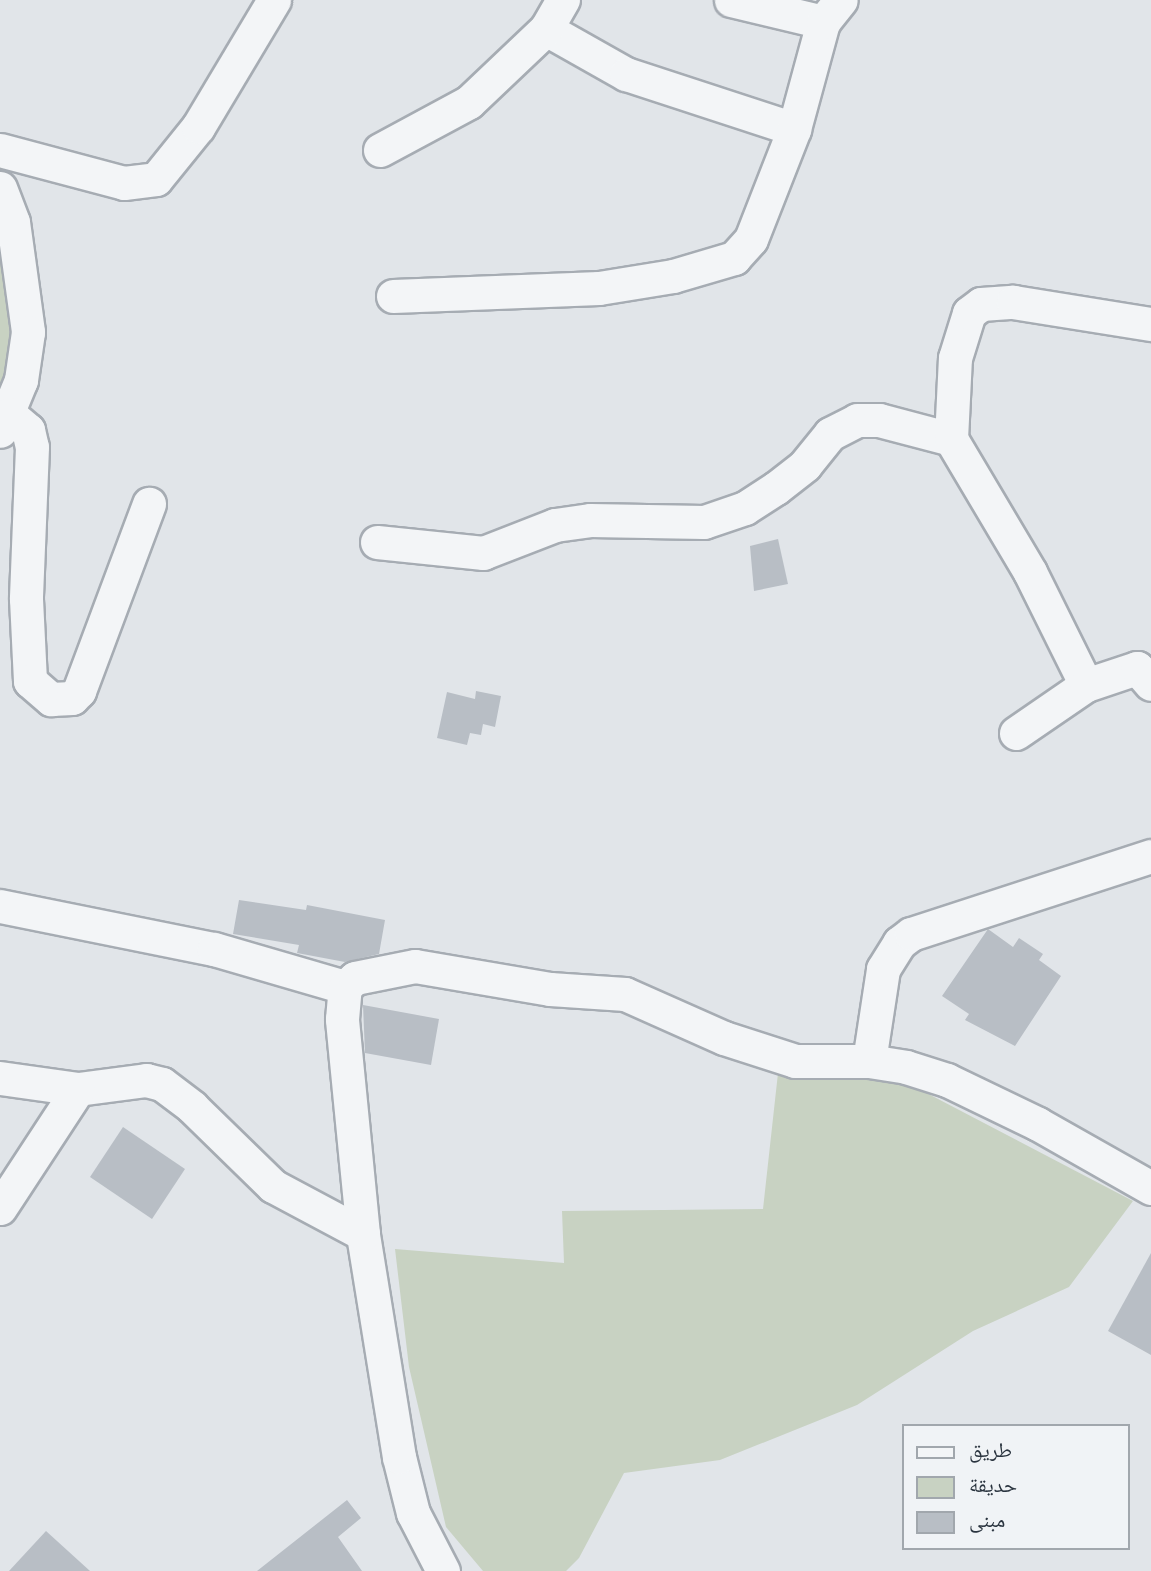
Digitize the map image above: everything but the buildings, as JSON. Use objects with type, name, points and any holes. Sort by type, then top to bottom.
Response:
[{"type":"street","points":[[0,150],[124,183],[156,179],[198,127],[274,0]]},
{"type":"street","points":[[380,150],[469,102],[545,29],[563,0]]},
{"type":"street","points":[[393,296],[599,288],[673,276],[734,258],[751,239],[794,129],[832,11],[731,0]]},
{"type":"street","points":[[545,29],[626,74],[794,129]]},
{"type":"street","points":[[0,188],[13,222],[27,313],[25,361],[5,423],[28,430],[32,447],[26,599],[30,681],[51,699],[72,698],[79,691],[149,504]]},
{"type":"street","points":[[1086,685],[1030,572],[951,439],[956,358],[969,313],[981,304],[1013,302],[1151,324]]},
{"type":"street","points":[[377,542],[483,553],[555,525],[590,520],[704,522],[745,508],[776,488],[805,465],[830,434],[857,420],[879,420],[951,439]]},
{"type":"street","points":[[1016,733],[1086,685],[1137,668],[1151,684]]},
{"type":"street","points":[[869,1061],[883,968],[899,943],[911,934],[1151,856]]},
{"type":"street","points":[[0,906],[214,949],[345,987]]},
{"type":"street","points":[[443,1571],[413,1513],[402,1468],[363,1234],[342,1019],[345,987],[355,978],[404,965],[550,989],[613,992],[649,1003],[724,1038],[794,1061],[869,1061],[947,1080],[1038,1124],[1151,1188]]},
{"type":"street","points":[[0,1078],[78,1089],[146,1080],[162,1084],[192,1107],[272,1186],[363,1234]]},
{"type":"street","points":[[0,1208],[78,1089]]},
{"type":"green space","points":[[0,212],[14,311],[0,403]]},
{"type":"green space","points":[[778,1073],[894,1076],[1133,1201],[1069,1287],[973,1331],[857,1405],[720,1460],[624,1473],[579,1558],[566,1571],[483,1571],[446,1527],[409,1367],[395,1249],[564,1263],[562,1211],[763,1209]]}]
